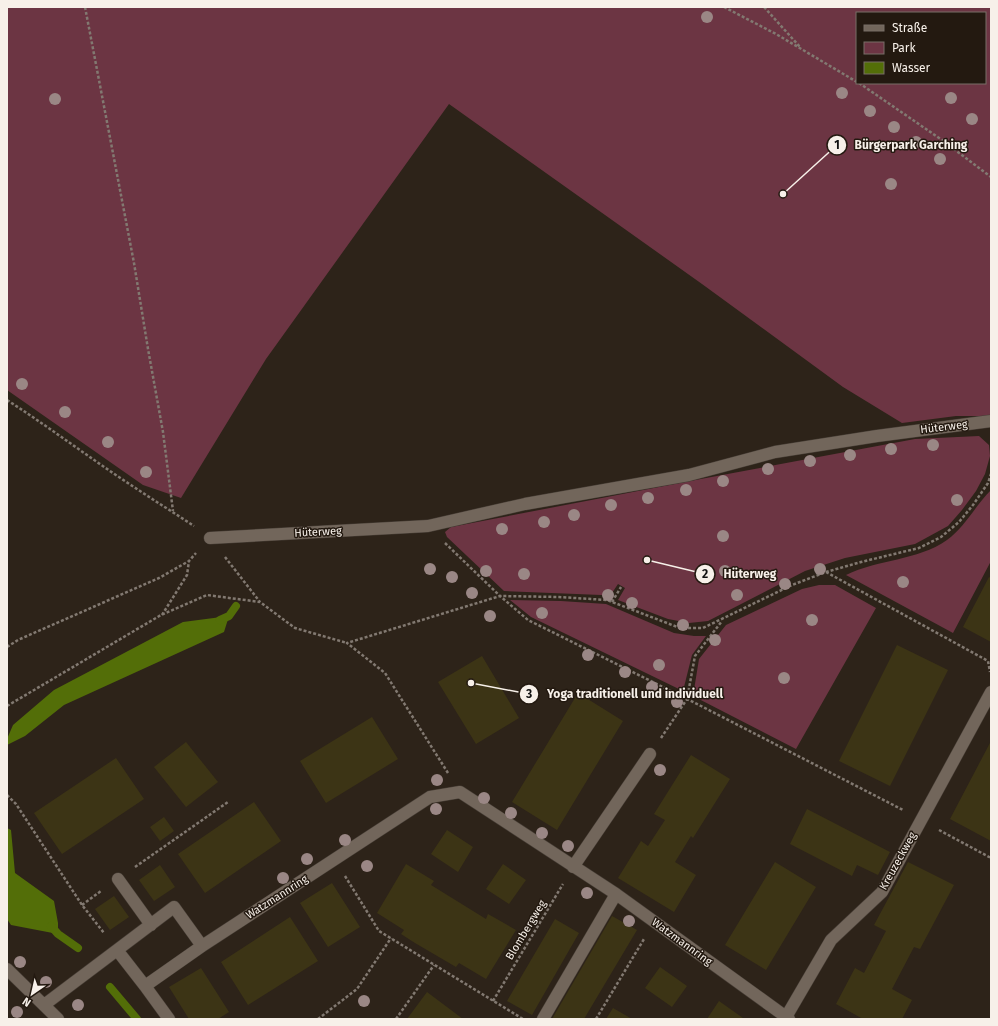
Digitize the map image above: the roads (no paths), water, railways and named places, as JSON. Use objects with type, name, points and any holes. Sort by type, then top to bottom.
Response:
[{"type":"street","name":"Hüterweg","points":[[210,538],[428,526],[525,504],[689,475],[775,452],[877,436],[991,421]]},
{"type":"street","name":"Kreuzeckweg","points":[[788,1018],[831,940],[882,892],[991,692]]},
{"type":"street","points":[[573,867],[650,754]]},
{"type":"street","name":"Watzmannring","points":[[145,986],[202,946],[430,797],[460,792],[616,894],[788,1018]]},
{"type":"street","points":[[118,879],[151,925]]},
{"type":"street","points":[[543,1019],[616,894]]},
{"type":"street","points":[[44,1005],[174,907],[202,946]]},
{"type":"street","points":[[117,950],[169,1019]]},
{"type":"street","points":[[7,969],[58,1019]]},
{"type":"water","points":[[229,616],[224,632],[64,705],[25,736],[7,745],[7,739],[13,725],[54,690],[183,622]]},
{"type":"water","points":[[7,828],[11,830],[15,873],[54,901],[58,923],[58,934],[11,925],[7,919]]},
{"type":"waterway","points":[[220,620],[229,616],[236,606]]},
{"type":"waterway","points":[[51,926],[58,934],[78,948]]},
{"type":"waterway","points":[[110,987],[137,1019]]},
{"type":"place","name":"Bürgerpark Garching","points":[[783,194]]},
{"type":"place","name":"Hüterweg","points":[[647,560]]},
{"type":"place","name":"Yoga traditionell und individuell","points":[[471,683]]}]
